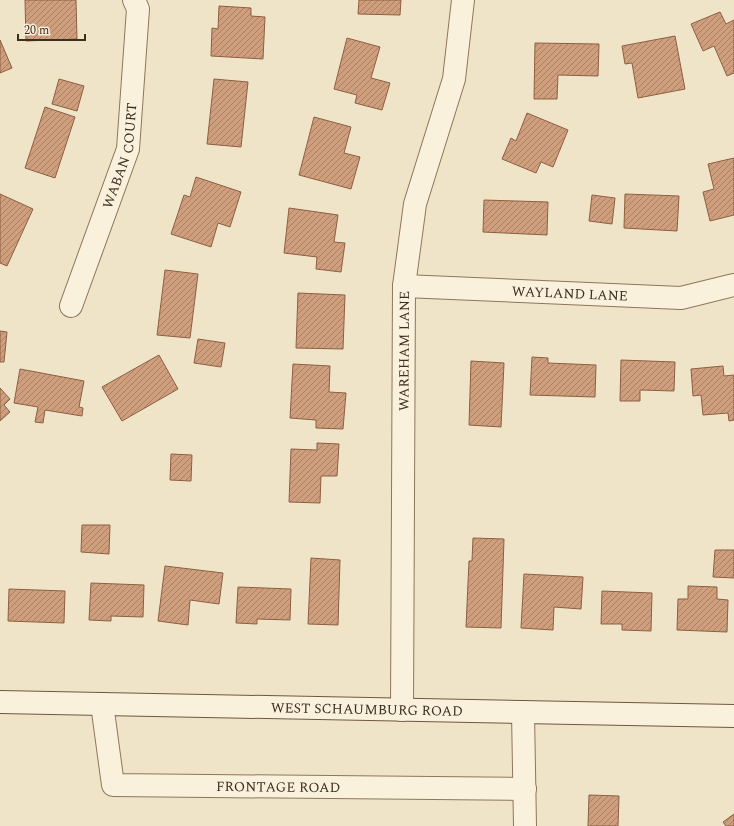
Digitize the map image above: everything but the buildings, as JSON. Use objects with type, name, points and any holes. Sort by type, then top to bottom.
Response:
[{"type":"street","name":"WABAN COURT","points":[[71,306],[128,149],[138,9],[134,0]]},
{"type":"street","name":"WAREHAM LANE","points":[[402,710],[404,286],[415,204],[454,79],[463,0]]},
{"type":"street","name":"WAYLAND LANE","points":[[404,286],[681,298],[734,285]]},
{"type":"street","name":"WEST SCHAUMBURG ROAD","points":[[0,702],[734,716]]},
{"type":"street","name":"FRONTAGE ROAD","points":[[102,704],[113,785],[525,789]]},
{"type":"street","points":[[523,712],[525,826]]}]
